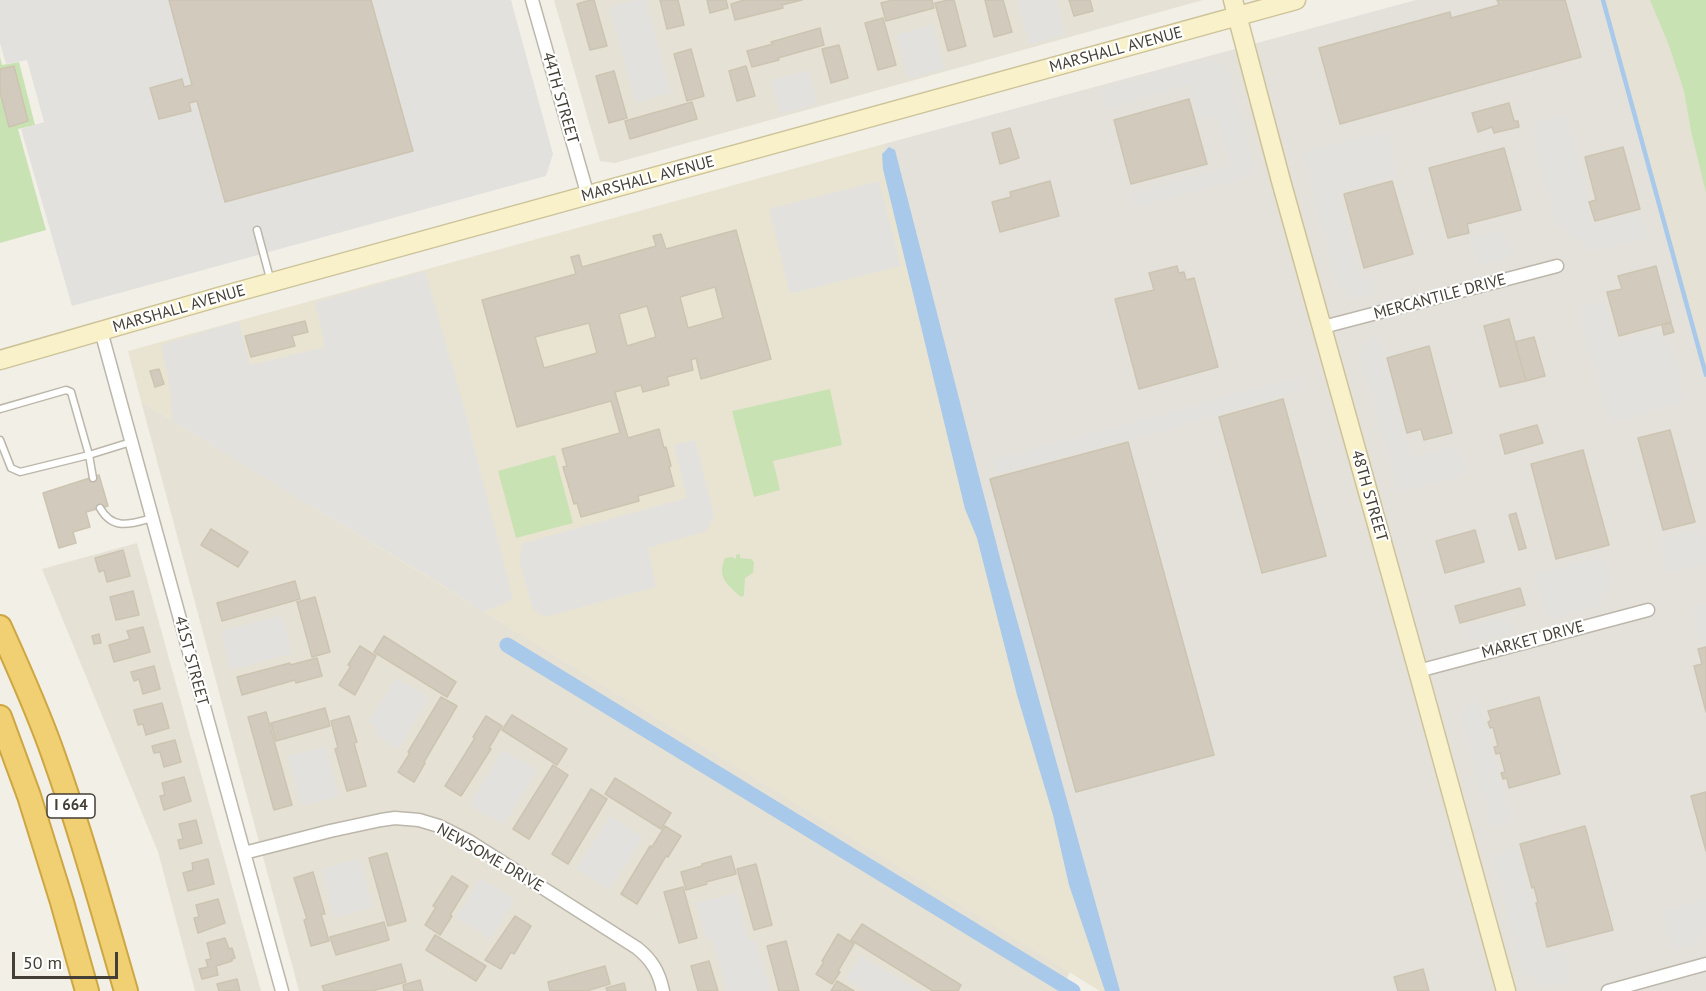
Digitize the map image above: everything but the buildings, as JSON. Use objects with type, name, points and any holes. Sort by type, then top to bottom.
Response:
[{"type":"highway","name":"I 664","points":[[0,627],[53,754],[81,835],[126,991]]},
{"type":"highway","name":"I 664","points":[[0,717],[32,805],[87,991]]},
{"type":"street","name":"44TH STREET","points":[[532,0],[588,196]]},
{"type":"street","name":"MARSHALL AVENUE","points":[[0,360],[271,282],[588,196],[1235,8],[1296,0]]},
{"type":"street","name":"48TH STREET","points":[[1235,8],[1506,991]]},
{"type":"street","name":"MERCANTILE DRIVE","points":[[1323,327],[1557,266]]},
{"type":"street","name":"41ST STREET","points":[[101,331],[282,991]]},
{"type":"street","name":"MARKET DRIVE","points":[[1418,671],[1648,610]]},
{"type":"street","name":"NEWSOME DRIVE","points":[[244,853],[330,831],[395,818],[439,825],[642,952],[654,965],[663,991]]},
{"type":"street","points":[[1608,991],[1706,964]]},
{"type":"lane","points":[[257,230],[271,282]]},
{"type":"lane","points":[[0,409],[66,390],[71,392],[89,455],[93,478]]},
{"type":"lane","points":[[0,440],[11,468],[20,472],[131,442]]},
{"type":"lane","points":[[100,508],[105,517],[118,524],[152,518]]},
{"type":"shaded area","points":[[0,0],[511,0],[553,154],[546,176],[72,306],[21,129],[44,122],[27,60],[6,64],[0,43]]},
{"type":"shaded area","points":[[554,0],[1203,0],[615,163],[600,161]]},
{"type":"shaded area","points":[[636,0],[646,0],[671,93],[636,103],[609,7]]},
{"type":"shaded area","points":[[1017,0],[1057,0],[1066,35],[1029,45]]},
{"type":"shaded area","points":[[1416,0],[1605,0],[1706,377],[1706,991],[1115,991],[965,456],[884,144]]},
{"type":"shaded area","points":[[1605,0],[1706,0],[1706,377],[1625,76]]},
{"type":"shaded area","points":[[933,24],[945,69],[908,79],[896,35]]},
{"type":"shaded area","points":[[1214,59],[1229,71],[1256,174],[1134,208],[1130,194],[1231,166],[1218,114],[1200,119],[1190,84],[1105,109],[1100,89]]},
{"type":"shaded area","points":[[809,70],[818,104],[780,114],[771,80]]},
{"type":"shaded area","points":[[1567,115],[1593,224],[1639,213],[1646,239],[1596,251],[1555,223],[1532,124]]},
{"type":"shaded area","points":[[1386,131],[1397,176],[1337,192],[1359,277],[1369,275],[1374,295],[1356,300],[1336,281],[1303,152]]},
{"type":"shaded area","points":[[884,144],[965,456],[1115,991],[1100,991],[141,401],[128,351]]},
{"type":"shaded area","points":[[879,181],[901,266],[790,294],[769,209]]},
{"type":"shaded area","points":[[1504,229],[1512,257],[1480,266],[1472,238]]},
{"type":"shaded area","points":[[425,271],[464,407],[513,599],[483,612],[443,585],[172,420],[170,388],[161,345],[239,321],[250,365],[325,347],[315,302]]},
{"type":"shaded area","points":[[1604,302],[1616,343],[1656,331],[1669,342],[1686,401],[1610,423],[1578,309]]},
{"type":"shaded area","points":[[1378,335],[1412,458],[1457,446],[1465,475],[1399,493],[1360,353],[1366,343]]},
{"type":"shaded area","points":[[1303,376],[1305,389],[1160,431],[998,473],[994,460]]},
{"type":"shaded area","points":[[141,401],[1070,972],[1060,991],[299,991]]},
{"type":"shaded area","points":[[695,440],[714,515],[707,531],[648,548],[656,587],[545,617],[533,609],[519,560],[523,543],[687,498],[674,445]]},
{"type":"shaded area","points":[[1702,529],[1706,548],[1706,564],[1668,573],[1660,539]]},
{"type":"shaded area","points":[[137,543],[261,991],[195,991],[158,852],[42,569]]},
{"type":"shaded area","points":[[1603,556],[1611,585],[1598,606],[1548,620],[1536,574]]},
{"type":"shaded area","points":[[1706,604],[1706,643],[1702,644],[1691,608]]},
{"type":"shaded area","points":[[282,615],[292,653],[231,670],[221,631]]},
{"type":"shaded area","points":[[1508,617],[1512,632],[1468,642],[1465,627]]},
{"type":"shaded area","points":[[396,678],[429,698],[398,749],[374,735],[378,729],[368,722]]},
{"type":"shaded area","points":[[1476,696],[1512,821],[1492,827],[1461,717]]},
{"type":"shaded area","points":[[326,746],[339,796],[301,806],[288,756]]},
{"type":"shaded area","points":[[503,750],[537,770],[504,825],[469,805]]},
{"type":"shaded area","points":[[610,816],[643,837],[609,890],[576,869]]},
{"type":"shaded area","points":[[1518,849],[1544,954],[1563,949],[1570,981],[1548,987],[1523,973],[1493,855]]},
{"type":"shaded area","points":[[360,858],[373,907],[334,918],[321,869]]},
{"type":"shaded area","points":[[480,878],[515,899],[491,939],[456,918]]},
{"type":"shaded area","points":[[737,893],[749,941],[756,940],[770,991],[727,991],[712,940],[707,941],[696,903]]},
{"type":"shaded area","points":[[1706,898],[1706,927],[1698,943],[1674,950],[1663,911]]},
{"type":"shaded area","points":[[860,955],[920,991],[865,991],[846,980]]},
{"type":"green space","points":[[1650,0],[1706,0],[1706,193],[1684,91],[1668,43]]},
{"type":"green space","points":[[0,57],[2,65],[19,62],[35,125],[18,129],[46,230],[0,243]]},
{"type":"green space","points":[[830,389],[842,445],[773,461],[780,490],[754,497],[732,411]]},
{"type":"green space","points":[[555,455],[573,523],[516,538],[498,471]]},
{"type":"green space","points":[[740,554],[740,558],[751,559],[754,562],[753,573],[745,578],[742,597],[727,584],[722,570],[725,558],[736,559],[736,555]]},
{"type":"water","points":[[889,147],[895,150],[1005,577],[1120,991],[1105,991],[1069,885],[1053,815],[1017,695],[977,538],[965,509],[883,169],[882,154]]},
{"type":"waterway","points":[[1603,0],[1706,375]]},
{"type":"waterway","points":[[507,645],[1073,991]]}]
